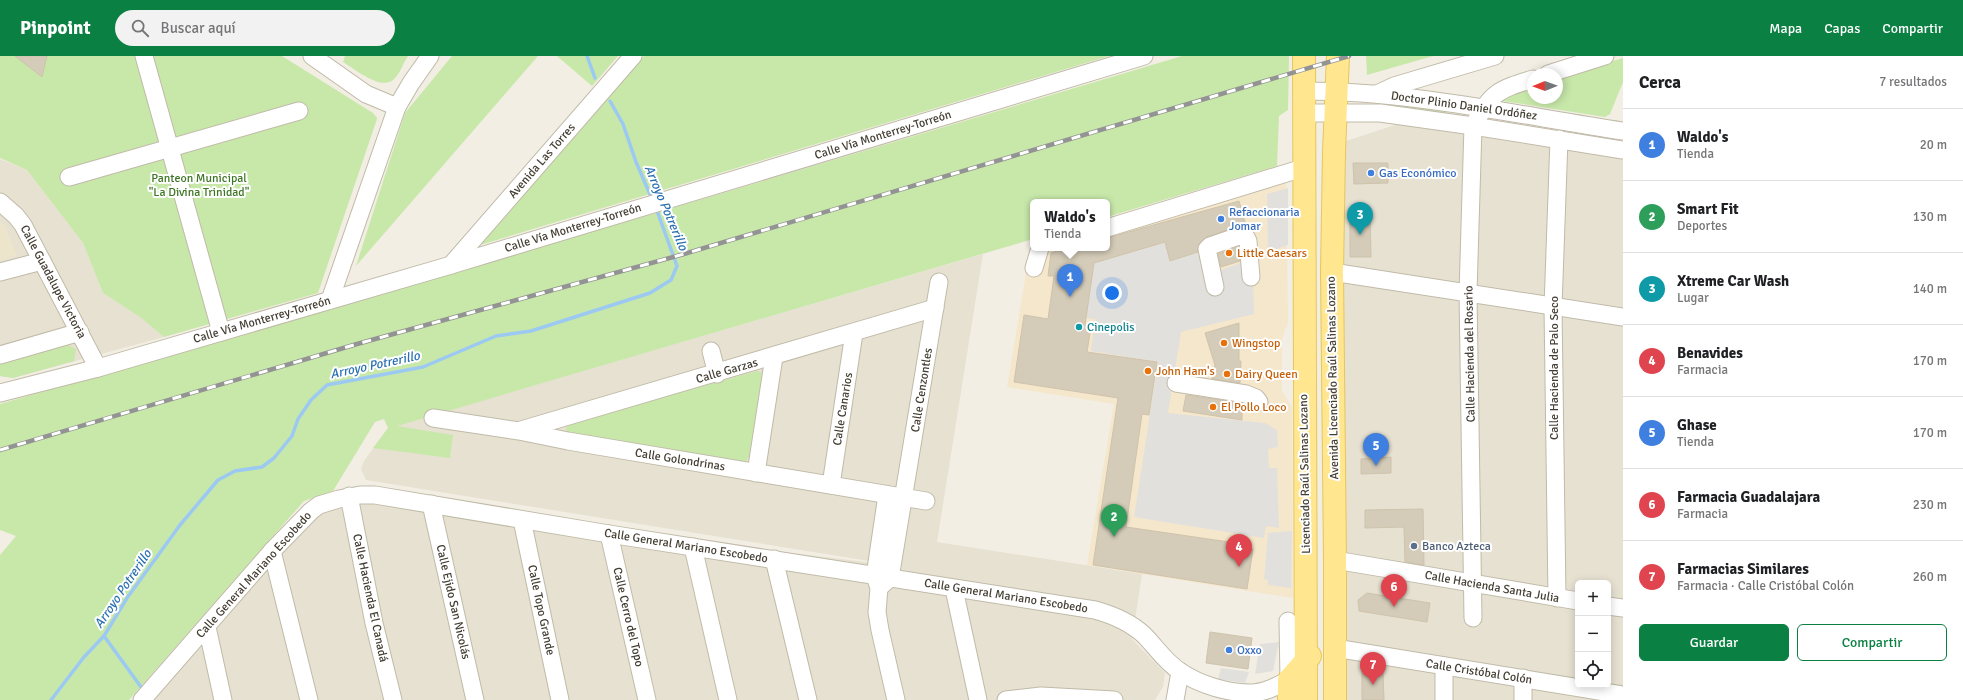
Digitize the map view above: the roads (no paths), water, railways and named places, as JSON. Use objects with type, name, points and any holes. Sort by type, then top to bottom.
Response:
[{"type":"main road","name":"Licenciado Raúl Salinas Lozano","points":[[1304,56],[1303,168],[1306,700]]},
{"type":"main road","name":"Avenida Licenciado Raúl Salinas Lozano","points":[[1335,700],[1336,560],[1332,272],[1338,56]]},
{"type":"main road","points":[[1306,527],[1314,535],[1318,546],[1320,637],[1324,645],[1335,657]]},
{"type":"main road","points":[[1289,690],[1306,660],[1315,655],[1335,657]]},
{"type":"street","points":[[144,56],[222,332]]},
{"type":"street","points":[[312,56],[366,94],[397,107]]},
{"type":"street","points":[[330,300],[397,107],[411,83],[430,56]]},
{"type":"street","name":"Avenida Las Torres","points":[[451,265],[633,56]]},
{"type":"street","name":"Calle Vía Monterrey-Torreón","points":[[2,392],[98,368],[451,265],[1144,56]]},
{"type":"street","points":[[1377,94],[1394,86],[1495,56]]},
{"type":"street","points":[[1563,69],[1604,56]]},
{"type":"street","points":[[1473,126],[1483,108],[1495,93],[1505,87],[1527,81]]},
{"type":"street","name":"Doctor Plinio Daniel Ordóñez","points":[[1304,91],[1338,91],[1377,94],[1622,128]]},
{"type":"street","points":[[69,176],[299,111]]},
{"type":"street","name":"Doctor Plinio Daniel Ordóñez","points":[[1304,113],[1380,113],[1559,139],[1623,150]]},
{"type":"street","name":"Calle Hacienda del Rosario","points":[[1472,618],[1468,293],[1473,126]]},
{"type":"street","name":"Calle Hacienda de Palo Seco","points":[[1557,598],[1553,307],[1559,139]]},
{"type":"street","points":[[1110,227],[1303,168]]},
{"type":"street","name":"Calle Guadalupe Victoria","points":[[0,202],[16,216],[42,261],[98,368]]},
{"type":"street","points":[[1215,287],[1207,248],[1239,236],[1246,236],[1248,241],[1251,276]]},
{"type":"street","points":[[1034,268],[1039,251]]},
{"type":"street","points":[[0,272],[42,261]]},
{"type":"street","points":[[1332,272],[1623,317]]},
{"type":"street","name":"Calle Cenzontles","points":[[882,581],[904,498],[939,282]]},
{"type":"street","name":"Calle Garzas","points":[[519,431],[717,374],[935,308]]},
{"type":"street","points":[[0,355],[80,332]]},
{"type":"street","name":"Calle Canarios","points":[[831,485],[854,333]]},
{"type":"street","points":[[711,351],[717,374]]},
{"type":"street","points":[[756,472],[774,357]]},
{"type":"street","points":[[1176,383],[1246,394],[1256,398],[1259,402]]},
{"type":"street","name":"Calle Golondrinas","points":[[433,418],[519,431],[568,441],[926,501]]},
{"type":"street","name":"Calle General Mariano Escobedo","points":[[142,700],[272,551],[303,518],[319,505],[349,496],[375,495],[774,560],[882,581],[954,589],[1095,610],[1111,614],[1135,628],[1180,672],[1210,686],[1252,693],[1264,690],[1289,690]]},
{"type":"street","points":[[887,495],[882,581],[877,612],[896,700]]},
{"type":"street","name":"Calle Hacienda El Canadá","points":[[349,496],[374,623],[393,700]]},
{"type":"street","name":"Calle Ejido San Nicolás","points":[[431,504],[475,700]]},
{"type":"street","name":"Calle Topo Grande","points":[[522,520],[560,700]]},
{"type":"street","name":"Calle Cerro del Topo","points":[[609,534],[647,700]]},
{"type":"street","points":[[694,547],[728,700]]},
{"type":"street","points":[[272,551],[309,700]]},
{"type":"street","points":[[774,560],[808,700]]},
{"type":"street","name":"Calle Hacienda Santa Julia","points":[[1336,560],[1398,567],[1472,583],[1575,601]]},
{"type":"street","points":[[954,589],[978,700]]},
{"type":"street","points":[[1611,606],[1623,608]]},
{"type":"street","points":[[1288,621],[1289,690]]},
{"type":"street","points":[[206,627],[223,700]]},
{"type":"street","name":"Calle Cristóbal Colón","points":[[1335,657],[1444,666],[1522,678],[1596,695],[1623,695]]},
{"type":"street","points":[[1444,666],[1444,700]]},
{"type":"street","points":[[1175,700],[1180,672]]},
{"type":"street","points":[[1522,678],[1523,700]]},
{"type":"street","points":[[1006,700],[1030,696],[1114,700]]},
{"type":"waterway","name":"Arroyo Potrerillo","points":[[587,56],[595,78]]},
{"type":"waterway","name":"Arroyo Potrerillo","points":[[610,101],[623,124],[636,162],[652,199]]},
{"type":"waterway","name":"Arroyo Potrerillo","points":[[51,700],[84,657],[104,636],[127,598],[180,525],[218,480],[235,471],[262,467],[274,458],[292,436],[298,419],[311,400],[327,385],[423,367],[496,336],[531,331],[650,293],[671,280],[677,266],[656,208]]},
{"type":"waterway","points":[[104,636],[141,687]]},
{"type":"railway","points":[[0,450],[357,344],[684,254],[1349,56]]},
{"type":"place","name":"Gas Económico","points":[[1371,173]]},
{"type":"place","name":"Refaccionaria Jomar","points":[[1221,219]]},
{"type":"place","name":"Xtreme Car Wash","points":[[1360,235]]},
{"type":"place","name":"Little Caesars","points":[[1229,253]]},
{"type":"place","name":"Waldo's","points":[[1070,297]]},
{"type":"place","name":"Cinepolis","points":[[1079,327]]},
{"type":"place","name":"Wingstop","points":[[1224,343]]},
{"type":"place","name":"John Ham's","points":[[1148,371]]},
{"type":"place","name":"Dairy Queen","points":[[1227,374]]},
{"type":"place","name":"El Pollo Loco","points":[[1213,407]]},
{"type":"place","name":"Ghase","points":[[1376,466]]},
{"type":"place","name":"Smart Fit","points":[[1114,537]]},
{"type":"place","name":"Banco Azteca","points":[[1414,546]]},
{"type":"place","name":"Benavides","points":[[1239,567]]},
{"type":"place","name":"Farmacia Guadalajara","points":[[1394,607]]},
{"type":"place","name":"Oxxo","points":[[1229,650]]},
{"type":"place","name":"Farmacias Similares","points":[[1373,685]]},
{"type":"park label","name":"Panteon Municipal \"La Divina Trinidad\"","points":[[199,185]]}]
